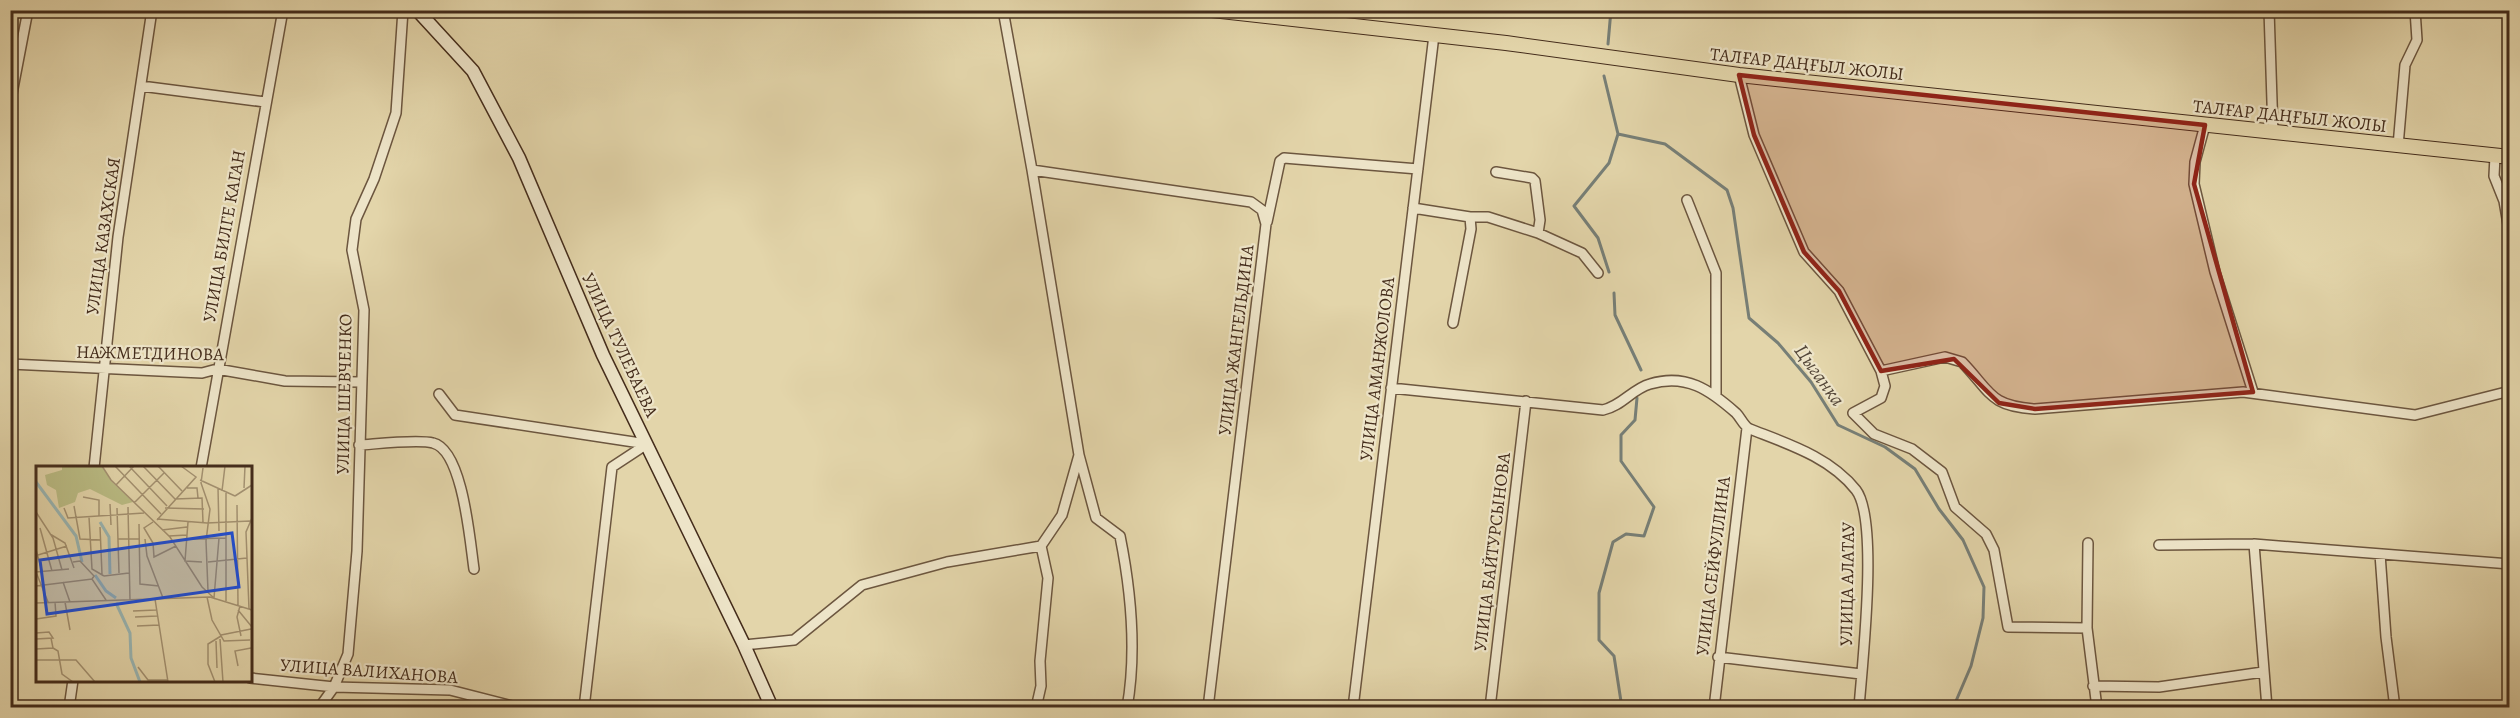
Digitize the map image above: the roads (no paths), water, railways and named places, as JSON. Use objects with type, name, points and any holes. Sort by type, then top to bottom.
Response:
[{"type":"main road","name":"ТАЛҒАР ДАҢҒЫЛ ЖОЛЫ","points":[[1212,10],[1434,35],[1739,75],[2510,157]]},
{"type":"street","points":[[10,104],[28,10]]},
{"type":"street","name":"УЛИЦА КАЗАХСКАЯ","points":[[94,466],[102,370],[152,10]]},
{"type":"street","name":"УЛИЦА БИЛГЕ КАГАН","points":[[201,466],[283,10]]},
{"type":"street","name":"УЛИЦА ШЕВЧЕНКО","points":[[319,708],[334,687],[348,654],[357,551],[360,382],[364,310],[352,250],[356,219],[374,179],[396,113],[403,10]]},
{"type":"street","name":"УЛИЦА ТУЛЕБАЕВА","points":[[417,10],[473,71],[519,158],[603,356],[744,645],[772,708]]},
{"type":"street","points":[[1003,10],[1032,170],[1078,455],[1096,518],[1120,536],[1127,572],[1132,633],[1127,708]]},
{"type":"street","points":[[2269,10],[2272,132]]},
{"type":"street","points":[[2398,146],[2405,65],[2417,40],[2415,10]]},
{"type":"street","name":"УЛИЦА АМАНЖОЛОВА","points":[[1353,708],[1434,35]]},
{"type":"street","points":[[1739,75],[1754,135],[1804,252],[1839,291],[1881,371],[1885,387],[1881,398],[1853,413],[1874,434],[1912,449],[1942,472],[1955,507],[1986,534],[1994,550],[2008,627],[2087,628]]},
{"type":"street","points":[[141,86],[265,102]]},
{"type":"street","points":[[2205,125],[2195,162],[2194,184],[2215,272],[2253,392]]},
{"type":"street","points":[[2495,156],[2494,176],[2504,201],[2510,236]]},
{"type":"street","points":[[1266,224],[1280,161],[1284,158],[1418,169]]},
{"type":"street","name":"УЛИЦА ЖАНГЕЛЬДИНА","points":[[1032,170],[1251,202],[1262,210],[1266,224],[1208,708]]},
{"type":"street","points":[[1496,172],[1532,178],[1535,181],[1540,220],[1538,233]]},
{"type":"street","points":[[1687,200],[1716,273],[1716,397]]},
{"type":"street","points":[[1413,208],[1470,217],[1488,217],[1538,233],[1576,249],[1598,273]]},
{"type":"street","points":[[1453,324],[1471,229],[1470,217]]},
{"type":"street","points":[[1881,371],[1945,357],[1954,358],[1962,362],[1999,403],[2008,407],[2035,409],[2253,392],[2415,415],[2510,391]]},
{"type":"street","name":"НАЖМЕТДИНОВА","points":[[10,364],[202,373],[218,369],[285,381],[360,382]]},
{"type":"street","name":"УЛИЦА АЛАТАУ","points":[[1391,388],[1603,410],[1614,408],[1649,384],[1674,380],[1691,382],[1738,414],[1747,428],[1810,454],[1830,466],[1860,496],[1866,522],[1867,572],[1860,708]]},
{"type":"street","points":[[439,394],[454,416],[647,444]]},
{"type":"street","name":"УЛИЦА БАЙТУРСЫНОВА","points":[[1490,708],[1526,401]]},
{"type":"street","name":"УЛИЦА СЕЙФУЛЛИНА","points":[[1714,708],[1747,428]]},
{"type":"street","points":[[359,445],[433,442],[446,450],[465,499],[474,569]]},
{"type":"street","points":[[584,708],[612,467],[647,444]]},
{"type":"street","points":[[744,645],[794,640],[862,585],[947,562],[1041,546],[1062,515],[1078,455]]},
{"type":"street","points":[[2088,543],[2087,628],[2097,708]]},
{"type":"street","points":[[2254,544],[2267,708]]},
{"type":"street","points":[[2159,545],[2254,544],[2510,564]]},
{"type":"street","points":[[1036,708],[1041,686],[1040,661],[1048,578],[1041,546]]},
{"type":"street","points":[[2380,554],[2386,637],[2395,708]]},
{"type":"street","points":[[1719,657],[1861,674]]},
{"type":"street","points":[[2093,686],[2159,687],[2263,672]]},
{"type":"street","name":"УЛИЦА ВАЛИХАНОВА","points":[[252,678],[334,687],[450,690],[520,708]]},
{"type":"street","points":[[69,708],[73,682]]},
{"type":"waterway","name":"Цыганка","points":[[1608,44],[1611,10]]},
{"type":"waterway","name":"Цыганка","points":[[1604,76],[1618,134],[1665,144],[1727,190],[1733,208],[1749,318],[1778,343],[1811,382],[1838,425],[1885,447],[1915,469],[1939,509],[1963,540],[1984,587],[1983,618],[1971,666],[1953,708]]},
{"type":"waterway","points":[[1609,272],[1598,238],[1574,206],[1609,163],[1618,134]]},
{"type":"waterway","points":[[1614,293],[1615,315],[1641,370]]},
{"type":"waterway","points":[[1622,708],[1614,656],[1599,640],[1599,593],[1613,542],[1626,534],[1644,536],[1654,507],[1621,461],[1621,435],[1635,420],[1637,398]]}]
